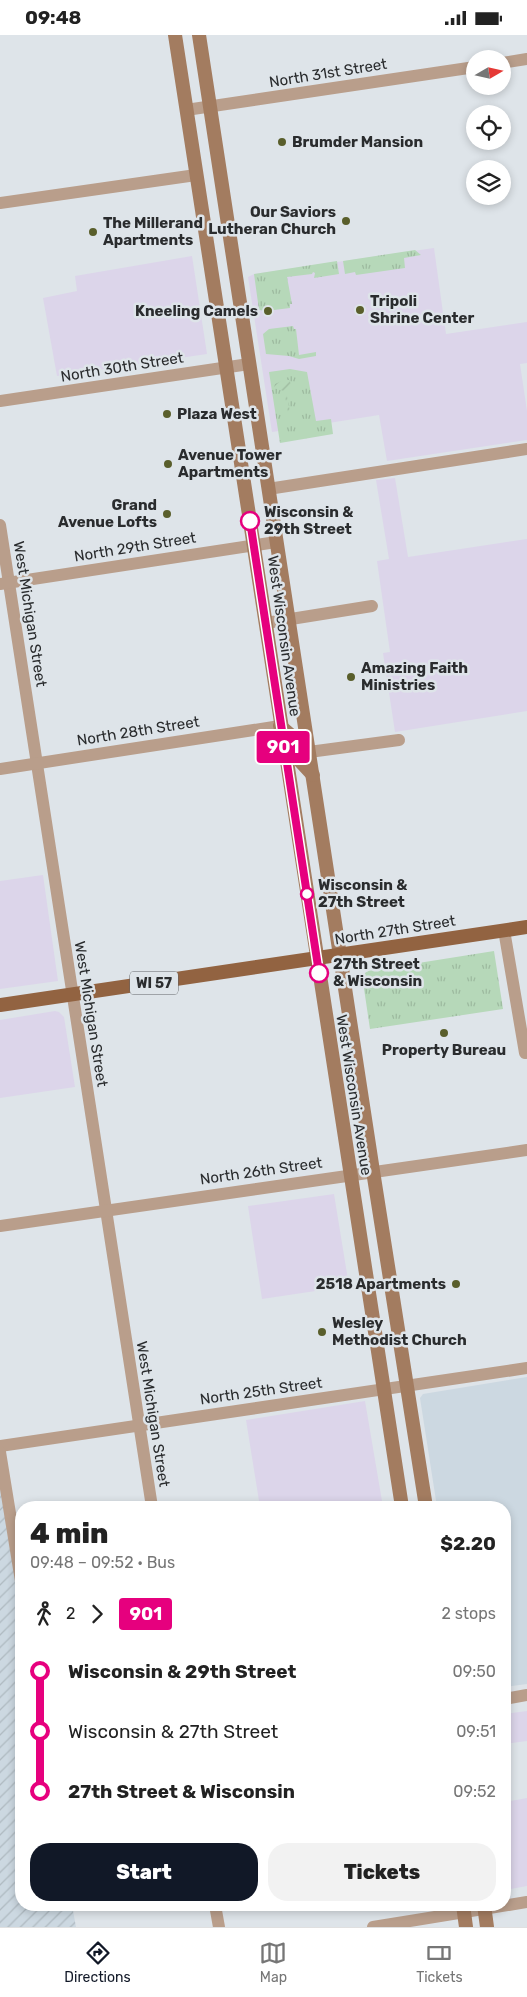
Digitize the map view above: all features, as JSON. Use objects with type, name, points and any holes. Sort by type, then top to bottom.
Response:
[{"type":"main road","name":"West Wisconsin Avenue","points":[[175,35],[382,1389],[401,1501]]},
{"type":"main road","name":"West Wisconsin Avenue","points":[[199,35],[341,955],[372,1171],[425,1501]]},
{"type":"main road","points":[[280,726],[293,737],[300,761],[313,775]]},
{"type":"main road","name":"North 27th Street","points":[[0,1005],[527,927]]},
{"type":"main road","points":[[463,1911],[466,1927]]},
{"type":"main road","points":[[485,1911],[487,1927]]},
{"type":"street","points":[[511,62],[527,59]]},
{"type":"street","name":"North 31st Street","points":[[186,110],[466,68]]},
{"type":"street","points":[[0,203],[196,175]]},
{"type":"street","name":"North 30th Street","points":[[0,401],[249,364]]},
{"type":"street","points":[[268,489],[527,449]]},
{"type":"street","name":"West Michigan Street","points":[[0,525],[4,583],[37,763],[151,1501]]},
{"type":"street","name":"North 29th Street","points":[[4,583],[276,542]]},
{"type":"street","points":[[266,623],[372,606]]},
{"type":"street","name":"North 28th Street","points":[[0,769],[280,726]]},
{"type":"street","points":[[309,752],[399,740]]},
{"type":"street","points":[[504,930],[525,1053]]},
{"type":"street","name":"North 26th Street","points":[[0,1227],[350,1174],[527,1150]]},
{"type":"street","name":"North 25th Street","points":[[0,1446],[527,1368]]},
{"type":"street","points":[[0,1452],[15,1544]]},
{"type":"street","points":[[511,1698],[527,1695]]},
{"type":"street","points":[[511,1904],[527,1902]]},
{"type":"street","points":[[216,1911],[218,1927]]},
{"type":"street","points":[[373,1927],[453,1911]]},
{"type":"shaded area","points":[[434,248],[446,334],[527,322],[527,363],[520,364],[527,411],[527,440],[387,461],[379,415],[272,432],[248,277],[254,274]]},
{"type":"shaded area","points":[[192,256],[207,354],[57,376],[43,298],[77,291],[75,276]]},
{"type":"shaded area","points":[[395,478],[408,557],[527,539],[527,711],[395,732],[383,653],[390,652],[377,561],[389,559],[376,480]]},
{"type":"shaded area","points":[[43,875],[58,981],[0,989],[0,881]]},
{"type":"shaded area","points":[[55,1011],[64,1017],[75,1087],[0,1098],[0,1020]]},
{"type":"shaded area","points":[[334,1194],[349,1286],[262,1299],[248,1206]]},
{"type":"shaded area","points":[[527,1377],[527,1684],[511,1686],[511,1501],[436,1501],[420,1398],[423,1394]]},
{"type":"shaded area","points":[[365,1401],[382,1501],[259,1501],[246,1420]]},
{"type":"shaded area","points":[[0,1483],[15,1572],[15,1911],[73,1911],[76,1927],[0,1927]]},
{"type":"shaded area","points":[[527,1711],[527,1741],[511,1743],[511,1713]]},
{"type":"shaded area","points":[[527,1798],[527,1886],[511,1889],[511,1801]]},
{"type":"green space","points":[[415,250],[421,255],[404,258],[405,268],[356,275],[355,272],[345,274],[343,261]]},
{"type":"green space","points":[[337,261],[339,274],[314,278],[315,273],[313,272],[312,274],[287,277],[292,304],[290,304],[290,308],[259,310],[254,274]]},
{"type":"green space","points":[[293,326],[296,329],[299,355],[316,352],[316,356],[299,359],[266,354],[263,334],[269,329]]},
{"type":"green space","points":[[290,369],[307,372],[316,421],[331,419],[333,434],[280,443],[269,372]]},
{"type":"green space","points":[[289,380],[291,384],[286,391],[290,412],[288,412],[284,391],[274,388],[275,384]]},
{"type":"green space","points":[[494,951],[503,1009],[370,1029],[362,975],[368,971]]},
{"type":"bus line","name":"901","points":[[250,521],[319,973]]},
{"type":"place","name":"Brumder Mansion","points":[[282,142]]},
{"type":"place","name":"Our Saviors Lutheran Church","points":[[346,221]]},
{"type":"place","name":"The Millerand Apartments","points":[[93,232]]},
{"type":"place","name":"Tripoli Shrine Center","points":[[360,310]]},
{"type":"place","name":"Kneeling Camels","points":[[268,311]]},
{"type":"place","name":"Plaza West","points":[[167,414]]},
{"type":"place","name":"Avenue Tower Apartments","points":[[168,464]]},
{"type":"place","name":"Grand Avenue Lofts","points":[[167,514]]},
{"type":"place","name":"Wisconsin & 29th Street","points":[[250,521]]},
{"type":"place","name":"Amazing Faith Ministries","points":[[351,677]]},
{"type":"place","name":"Wisconsin & 27th Street","points":[[307,894]]},
{"type":"place","name":"27th Street & Wisconsin","points":[[319,973]]},
{"type":"place","name":"Property Bureau","points":[[444,1033]]},
{"type":"place","name":"2518 Apartments","points":[[456,1284]]},
{"type":"place","name":"Wesley Methodist Church","points":[[322,1332]]}]
